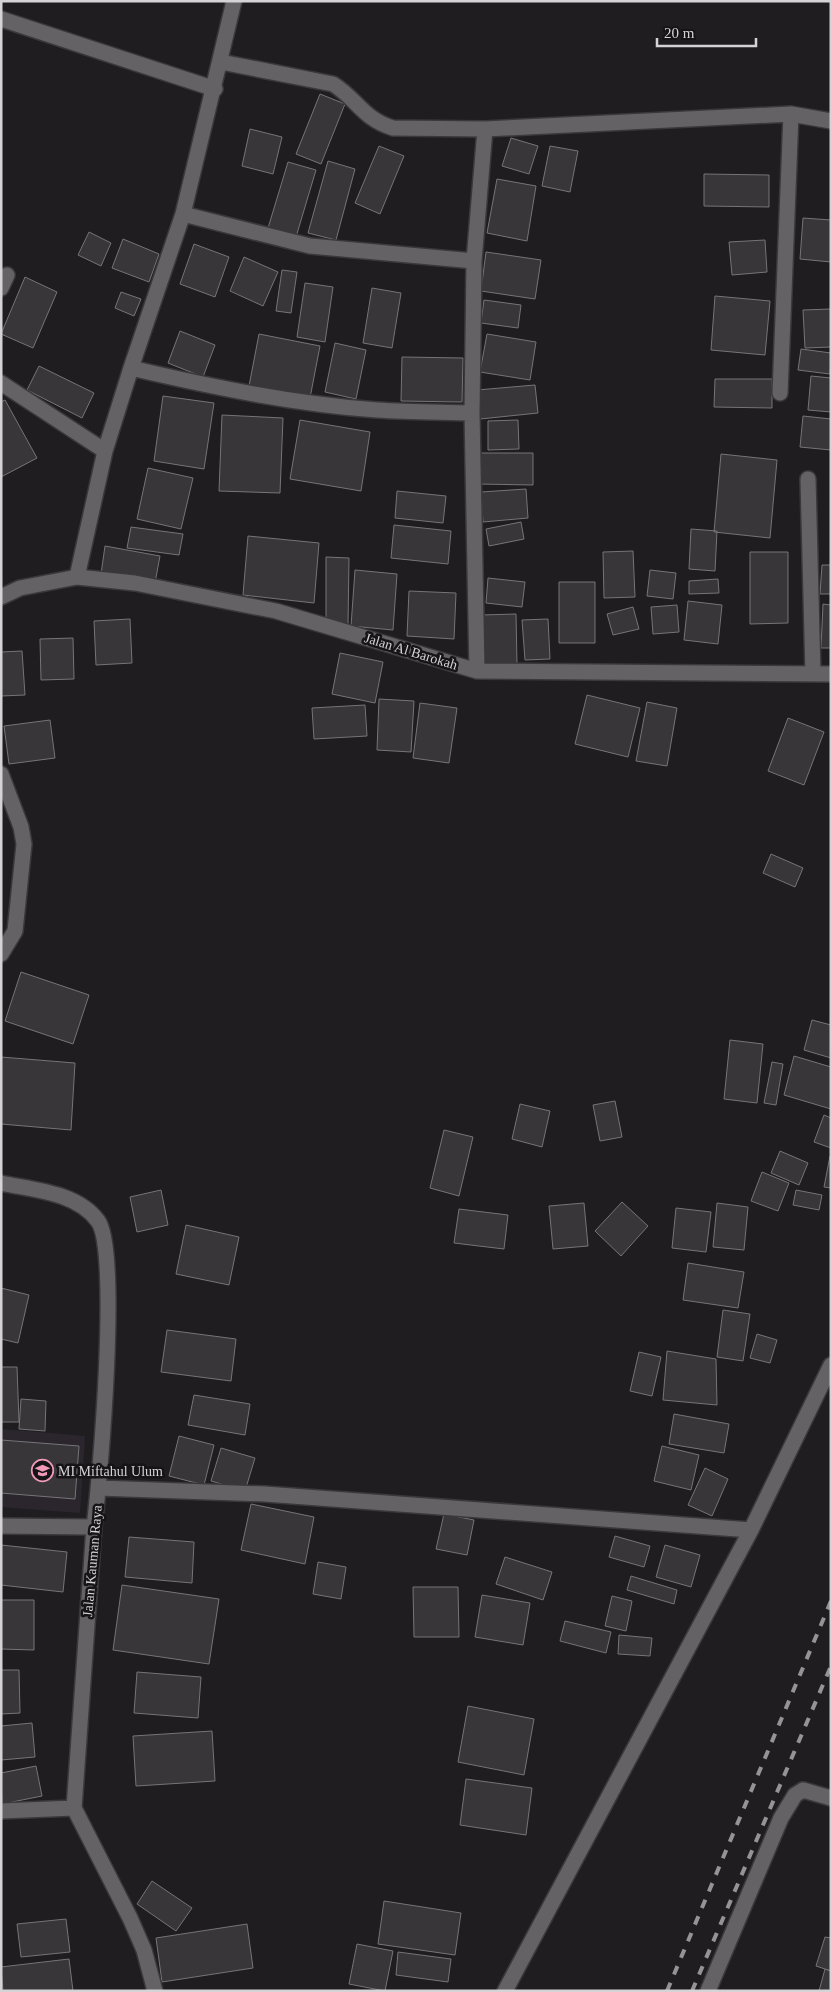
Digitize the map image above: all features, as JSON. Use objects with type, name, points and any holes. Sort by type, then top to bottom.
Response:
[{"type":"street","points":[[77,577],[105,452],[131,368],[184,214],[234,1]]},
{"type":"street","points":[[1,20],[214,89]]},
{"type":"street","points":[[221,62],[333,84],[343,90],[367,116],[380,124],[393,128],[484,129],[791,114],[831,121]]},
{"type":"street","points":[[780,393],[791,114]]},
{"type":"street","points":[[477,671],[472,413],[474,261],[484,129]]},
{"type":"street","points":[[184,214],[310,246],[474,261]]},
{"type":"street","points":[[131,368],[208,386],[296,400],[376,410],[472,413]]},
{"type":"street","points":[[1,383],[105,452]]},
{"type":"street","points":[[808,480],[813,674]]},
{"type":"street","name":"Jalan Al Barokah","points":[[1,598],[20,588],[77,577],[135,583],[276,611],[477,671],[831,674]]},
{"type":"street","points":[[1,774],[21,827],[24,844],[22,884],[15,931],[1,954]]},
{"type":"street","name":"Jalan Kauman Raya","points":[[1,1183],[69,1198],[87,1208],[99,1222],[105,1241],[108,1306],[99,1488],[94,1527],[74,1808]]},
{"type":"street","points":[[506,1991],[751,1530],[831,1365]]},
{"type":"street","points":[[99,1488],[264,1494],[751,1530]]},
{"type":"street","points":[[1,1526],[94,1527]]},
{"type":"street","points":[[708,1991],[782,1818],[795,1795],[803,1790],[831,1798]]},
{"type":"street","points":[[1,1811],[74,1808],[130,1918],[144,1950],[155,1991]]},
{"type":"shaded area","name":"MI Miftahul Ulum","points":[[1,1429],[85,1436],[80,1513],[1,1507]]},
{"type":"building","points":[[320,94],[345,104],[321,164],[296,154]]},
{"type":"building","points":[[250,129],[282,137],[273,174],[242,166]]},
{"type":"building","points":[[511,138],[538,146],[529,174],[502,166]]},
{"type":"building","points":[[379,146],[404,156],[380,214],[355,203]]},
{"type":"building","points":[[550,146],[578,151],[570,192],[542,186]]},
{"type":"building","points":[[328,161],[355,169],[336,240],[308,233]]},
{"type":"building","points":[[288,162],[316,170],[296,237],[268,228]]},
{"type":"building","points":[[704,174],[769,175],[769,207],[704,206]]},
{"type":"building","points":[[497,179],[536,186],[527,241],[487,233]]},
{"type":"building","points":[[803,218],[831,220],[831,262],[800,259]]},
{"type":"building","points":[[89,232],[111,243],[101,266],[78,255]]},
{"type":"building","points":[[123,239],[159,254],[149,282],[112,268]]},
{"type":"building","points":[[765,240],[767,272],[732,275],[729,242]]},
{"type":"building","points":[[194,244],[229,257],[215,297],[180,284]]},
{"type":"building","points":[[486,252],[541,260],[535,299],[481,291]]},
{"type":"building","points":[[244,257],[278,272],[263,306],[230,291]]},
{"type":"building","points":[[282,270],[297,272],[291,313],[276,311]]},
{"type":"building","points":[[25,277],[57,292],[33,348],[1,334]]},
{"type":"building","points":[[305,283],[333,287],[325,342],[297,337]]},
{"type":"building","points":[[372,288],[401,293],[392,348],[363,343]]},
{"type":"building","points":[[121,292],[141,299],[134,316],[115,308]]},
{"type":"building","points":[[715,296],[770,301],[765,355],[711,350]]},
{"type":"building","points":[[484,300],[521,305],[518,328],[481,323]]},
{"type":"building","points":[[831,309],[831,347],[805,348],[803,310]]},
{"type":"building","points":[[180,331],[215,345],[203,377],[168,363]]},
{"type":"building","points":[[259,334],[320,346],[310,398],[249,386]]},
{"type":"building","points":[[487,334],[536,342],[530,380],[480,372]]},
{"type":"building","points":[[335,343],[366,350],[356,399],[325,392]]},
{"type":"building","points":[[801,349],[831,353],[830,374],[798,370]]},
{"type":"building","points":[[402,357],[463,358],[462,402],[401,401]]},
{"type":"building","points":[[39,366],[94,393],[82,418],[27,390]]},
{"type":"building","points":[[811,376],[831,378],[831,412],[808,410]]},
{"type":"building","points":[[715,379],[772,379],[772,408],[714,407]]},
{"type":"building","points":[[535,385],[538,413],[480,419],[477,390]]},
{"type":"building","points":[[163,396],[214,403],[204,469],[154,461]]},
{"type":"building","points":[[5,400],[37,458],[1,477],[1,402]]},
{"type":"building","points":[[222,415],[283,418],[280,493],[219,491]]},
{"type":"building","points":[[803,416],[831,419],[831,450],[800,447]]},
{"type":"building","points":[[300,420],[370,432],[361,491],[290,479]]},
{"type":"building","points":[[518,420],[519,449],[488,450],[488,421]]},
{"type":"building","points":[[477,453],[533,453],[533,485],[477,484]]},
{"type":"building","points":[[721,454],[777,460],[770,538],[714,532]]},
{"type":"building","points":[[148,468],[193,478],[181,529],[137,519]]},
{"type":"building","points":[[526,489],[528,518],[483,522],[481,492]]},
{"type":"building","points":[[397,491],[446,496],[443,523],[395,518]]},
{"type":"building","points":[[521,522],[524,539],[489,546],[486,529]]},
{"type":"building","points":[[394,525],[451,531],[448,564],[391,558]]},
{"type":"building","points":[[131,527],[183,534],[179,555],[127,548]]},
{"type":"building","points":[[691,529],[717,531],[715,571],[689,569]]},
{"type":"building","points":[[248,536],[319,543],[314,603],[243,595]]},
{"type":"building","points":[[105,546],[160,556],[155,583],[101,574]]},
{"type":"building","points":[[633,551],[635,597],[604,598],[603,552]]},
{"type":"building","points":[[750,552],[788,552],[788,623],[750,624]]},
{"type":"building","points":[[326,557],[349,558],[348,625],[326,624]]},
{"type":"building","points":[[822,565],[831,565],[831,594],[820,594]]},
{"type":"building","points":[[355,570],[397,574],[393,630],[351,626]]},
{"type":"building","points":[[650,570],[676,573],[673,599],[647,596]]},
{"type":"building","points":[[488,578],[525,582],[522,607],[486,603]]},
{"type":"building","points":[[718,579],[719,593],[689,594],[689,581]]},
{"type":"building","points":[[559,582],[595,582],[595,643],[559,643]]},
{"type":"building","points":[[409,591],[456,593],[454,639],[407,636]]},
{"type":"building","points":[[688,601],[722,605],[718,644],[684,640]]},
{"type":"building","points":[[823,604],[831,605],[831,648],[821,648]]},
{"type":"building","points":[[677,605],[679,632],[653,634],[651,607]]},
{"type":"building","points":[[633,607],[639,629],[613,635],[607,614]]},
{"type":"building","points":[[516,614],[517,665],[483,666],[481,615]]},
{"type":"building","points":[[130,619],[132,663],[96,665],[94,621]]},
{"type":"building","points":[[548,619],[550,659],[525,660],[522,620]]},
{"type":"building","points":[[73,638],[74,679],[41,680],[40,639]]},
{"type":"building","points":[[22,651],[25,695],[1,696],[1,652]]},
{"type":"building","points":[[340,653],[383,662],[375,703],[332,694]]},
{"type":"building","points":[[587,695],[640,708],[628,757],[575,744]]},
{"type":"building","points":[[379,699],[414,701],[411,752],[377,750]]},
{"type":"building","points":[[647,702],[677,708],[667,766],[636,761]]},
{"type":"building","points":[[420,703],[457,708],[449,763],[413,758]]},
{"type":"building","points":[[365,705],[367,736],[314,739],[312,708]]},
{"type":"building","points":[[788,718],[824,732],[804,785],[768,771]]},
{"type":"building","points":[[50,720],[55,758],[9,764],[4,726]]},
{"type":"building","points":[[771,854],[803,868],[795,887],[763,873]]},
{"type":"building","points":[[21,972],[89,995],[73,1044],[5,1021]]},
{"type":"building","points":[[812,1020],[831,1025],[831,1058],[804,1050]]},
{"type":"building","points":[[730,1040],[763,1044],[757,1103],[724,1099]]},
{"type":"building","points":[[794,1056],[831,1067],[831,1109],[784,1095]]},
{"type":"building","points":[[1,1057],[75,1063],[71,1130],[1,1124]]},
{"type":"building","points":[[772,1062],[783,1064],[776,1105],[764,1103]]},
{"type":"building","points":[[615,1101],[622,1137],[600,1141],[593,1105]]},
{"type":"building","points":[[520,1104],[550,1111],[542,1147],[512,1139]]},
{"type":"building","points":[[824,1115],[831,1118],[831,1148],[814,1142]]},
{"type":"building","points":[[444,1130],[473,1137],[459,1196],[430,1188]]},
{"type":"building","points":[[780,1151],[808,1163],[799,1185],[771,1173]]},
{"type":"building","points":[[831,1157],[831,1188],[824,1187]]},
{"type":"building","points":[[762,1172],[789,1183],[778,1211],[751,1201]]},
{"type":"building","points":[[161,1190],[168,1225],[137,1232],[130,1197]]},
{"type":"building","points":[[796,1190],[822,1195],[819,1210],[793,1205]]},
{"type":"building","points":[[622,1202],[648,1226],[621,1256],[595,1231]]},
{"type":"building","points":[[584,1203],[588,1246],[553,1249],[549,1206]]},
{"type":"building","points":[[717,1203],[748,1207],[744,1250],[713,1247]]},
{"type":"building","points":[[676,1208],[711,1212],[706,1252],[672,1248]]},
{"type":"building","points":[[459,1209],[508,1215],[504,1249],[454,1243]]},
{"type":"building","points":[[186,1225],[239,1237],[229,1285],[176,1274]]},
{"type":"building","points":[[688,1263],[744,1272],[738,1308],[683,1300]]},
{"type":"building","points":[[1,1288],[29,1295],[18,1343],[1,1339]]},
{"type":"building","points":[[723,1310],[750,1314],[743,1361],[717,1357]]},
{"type":"building","points":[[167,1330],[236,1339],[231,1381],[161,1372]]},
{"type":"building","points":[[757,1334],[777,1340],[770,1363],[750,1358]]},
{"type":"building","points":[[667,1351],[716,1359],[717,1405],[663,1400]]},
{"type":"building","points":[[639,1352],[661,1357],[652,1396],[630,1391]]},
{"type":"building","points":[[1,1367],[17,1367],[19,1422],[1,1422]]},
{"type":"building","points":[[194,1395],[250,1404],[245,1435],[188,1425]]},
{"type":"building","points":[[21,1399],[46,1401],[45,1431],[19,1429]]},
{"type":"building","points":[[674,1414],[729,1424],[724,1453],[669,1444]]},
{"type":"building","points":[[179,1436],[214,1445],[204,1485],[169,1476]]},
{"type":"building","name":"MI Miftahul Ulum","points":[[1,1440],[79,1446],[75,1499],[1,1493]]},
{"type":"building","points":[[662,1446],[699,1455],[691,1490],[654,1481]]},
{"type":"building","points":[[221,1448],[255,1458],[245,1491],[211,1481]]},
{"type":"building","points":[[705,1468],[728,1479],[712,1516],[688,1505]]},
{"type":"building","points":[[251,1504],[314,1517],[305,1564],[241,1550]]},
{"type":"building","points":[[444,1514],[474,1520],[467,1555],[436,1549]]},
{"type":"building","points":[[615,1536],[650,1546],[644,1567],[609,1557]]},
{"type":"building","points":[[129,1537],[194,1542],[192,1583],[125,1577]]},
{"type":"building","points":[[1,1545],[67,1552],[63,1592],[1,1585]]},
{"type":"building","points":[[665,1545],[700,1555],[691,1587],[656,1577]]},
{"type":"building","points":[[505,1557],[552,1572],[543,1600],[496,1584]]},
{"type":"building","points":[[318,1562],[346,1567],[341,1599],[313,1594]]},
{"type":"building","points":[[631,1576],[677,1590],[674,1604],[627,1590]]},
{"type":"building","points":[[122,1585],[219,1599],[209,1664],[113,1650]]},
{"type":"building","points":[[413,1587],[458,1587],[459,1637],[414,1637]]},
{"type":"building","points":[[482,1595],[530,1603],[523,1645],[475,1637]]},
{"type":"building","points":[[612,1596],[632,1601],[626,1631],[605,1626]]},
{"type":"building","points":[[1,1600],[34,1600],[34,1650],[1,1649]]},
{"type":"building","points":[[565,1621],[611,1632],[606,1653],[560,1641]]},
{"type":"building","points":[[619,1635],[652,1638],[650,1656],[618,1654]]},
{"type":"building","points":[[1,1670],[19,1670],[20,1713],[1,1714]]},
{"type":"building","points":[[137,1672],[201,1677],[198,1718],[134,1713]]},
{"type":"building","points":[[468,1706],[534,1719],[524,1775],[458,1762]]},
{"type":"building","points":[[32,1723],[35,1757],[1,1760],[1,1726]]},
{"type":"building","points":[[212,1731],[215,1781],[136,1786],[133,1736]]},
{"type":"building","points":[[36,1766],[42,1796],[2,1804],[1,1773]]},
{"type":"building","points":[[466,1779],[532,1788],[526,1835],[460,1825]]},
{"type":"building","points":[[152,1881],[192,1908],[176,1931],[137,1904]]},
{"type":"building","points":[[384,1901],[461,1913],[455,1955],[378,1944]]},
{"type":"building","points":[[66,1919],[70,1952],[21,1957],[17,1924]]},
{"type":"building","points":[[247,1924],[253,1968],[162,1982],[156,1938]]},
{"type":"building","points":[[825,1937],[831,1938],[831,1971],[816,1966]]},
{"type":"building","points":[[357,1944],[393,1951],[385,1991],[349,1984]]},
{"type":"building","points":[[398,1952],[451,1959],[448,1982],[396,1975]]},
{"type":"building","points":[[69,1959],[73,1991],[3,1991],[1,1967]]},
{"type":"building","points":[[825,1969],[831,1971],[831,1991],[819,1991]]},
{"type":"railway","points":[[667,1991],[831,1601]]},
{"type":"railway","points":[[692,1991],[831,1666]]},
{"type":"place","name":"MI Miftahul Ulum","points":[[42,1471]]}]
